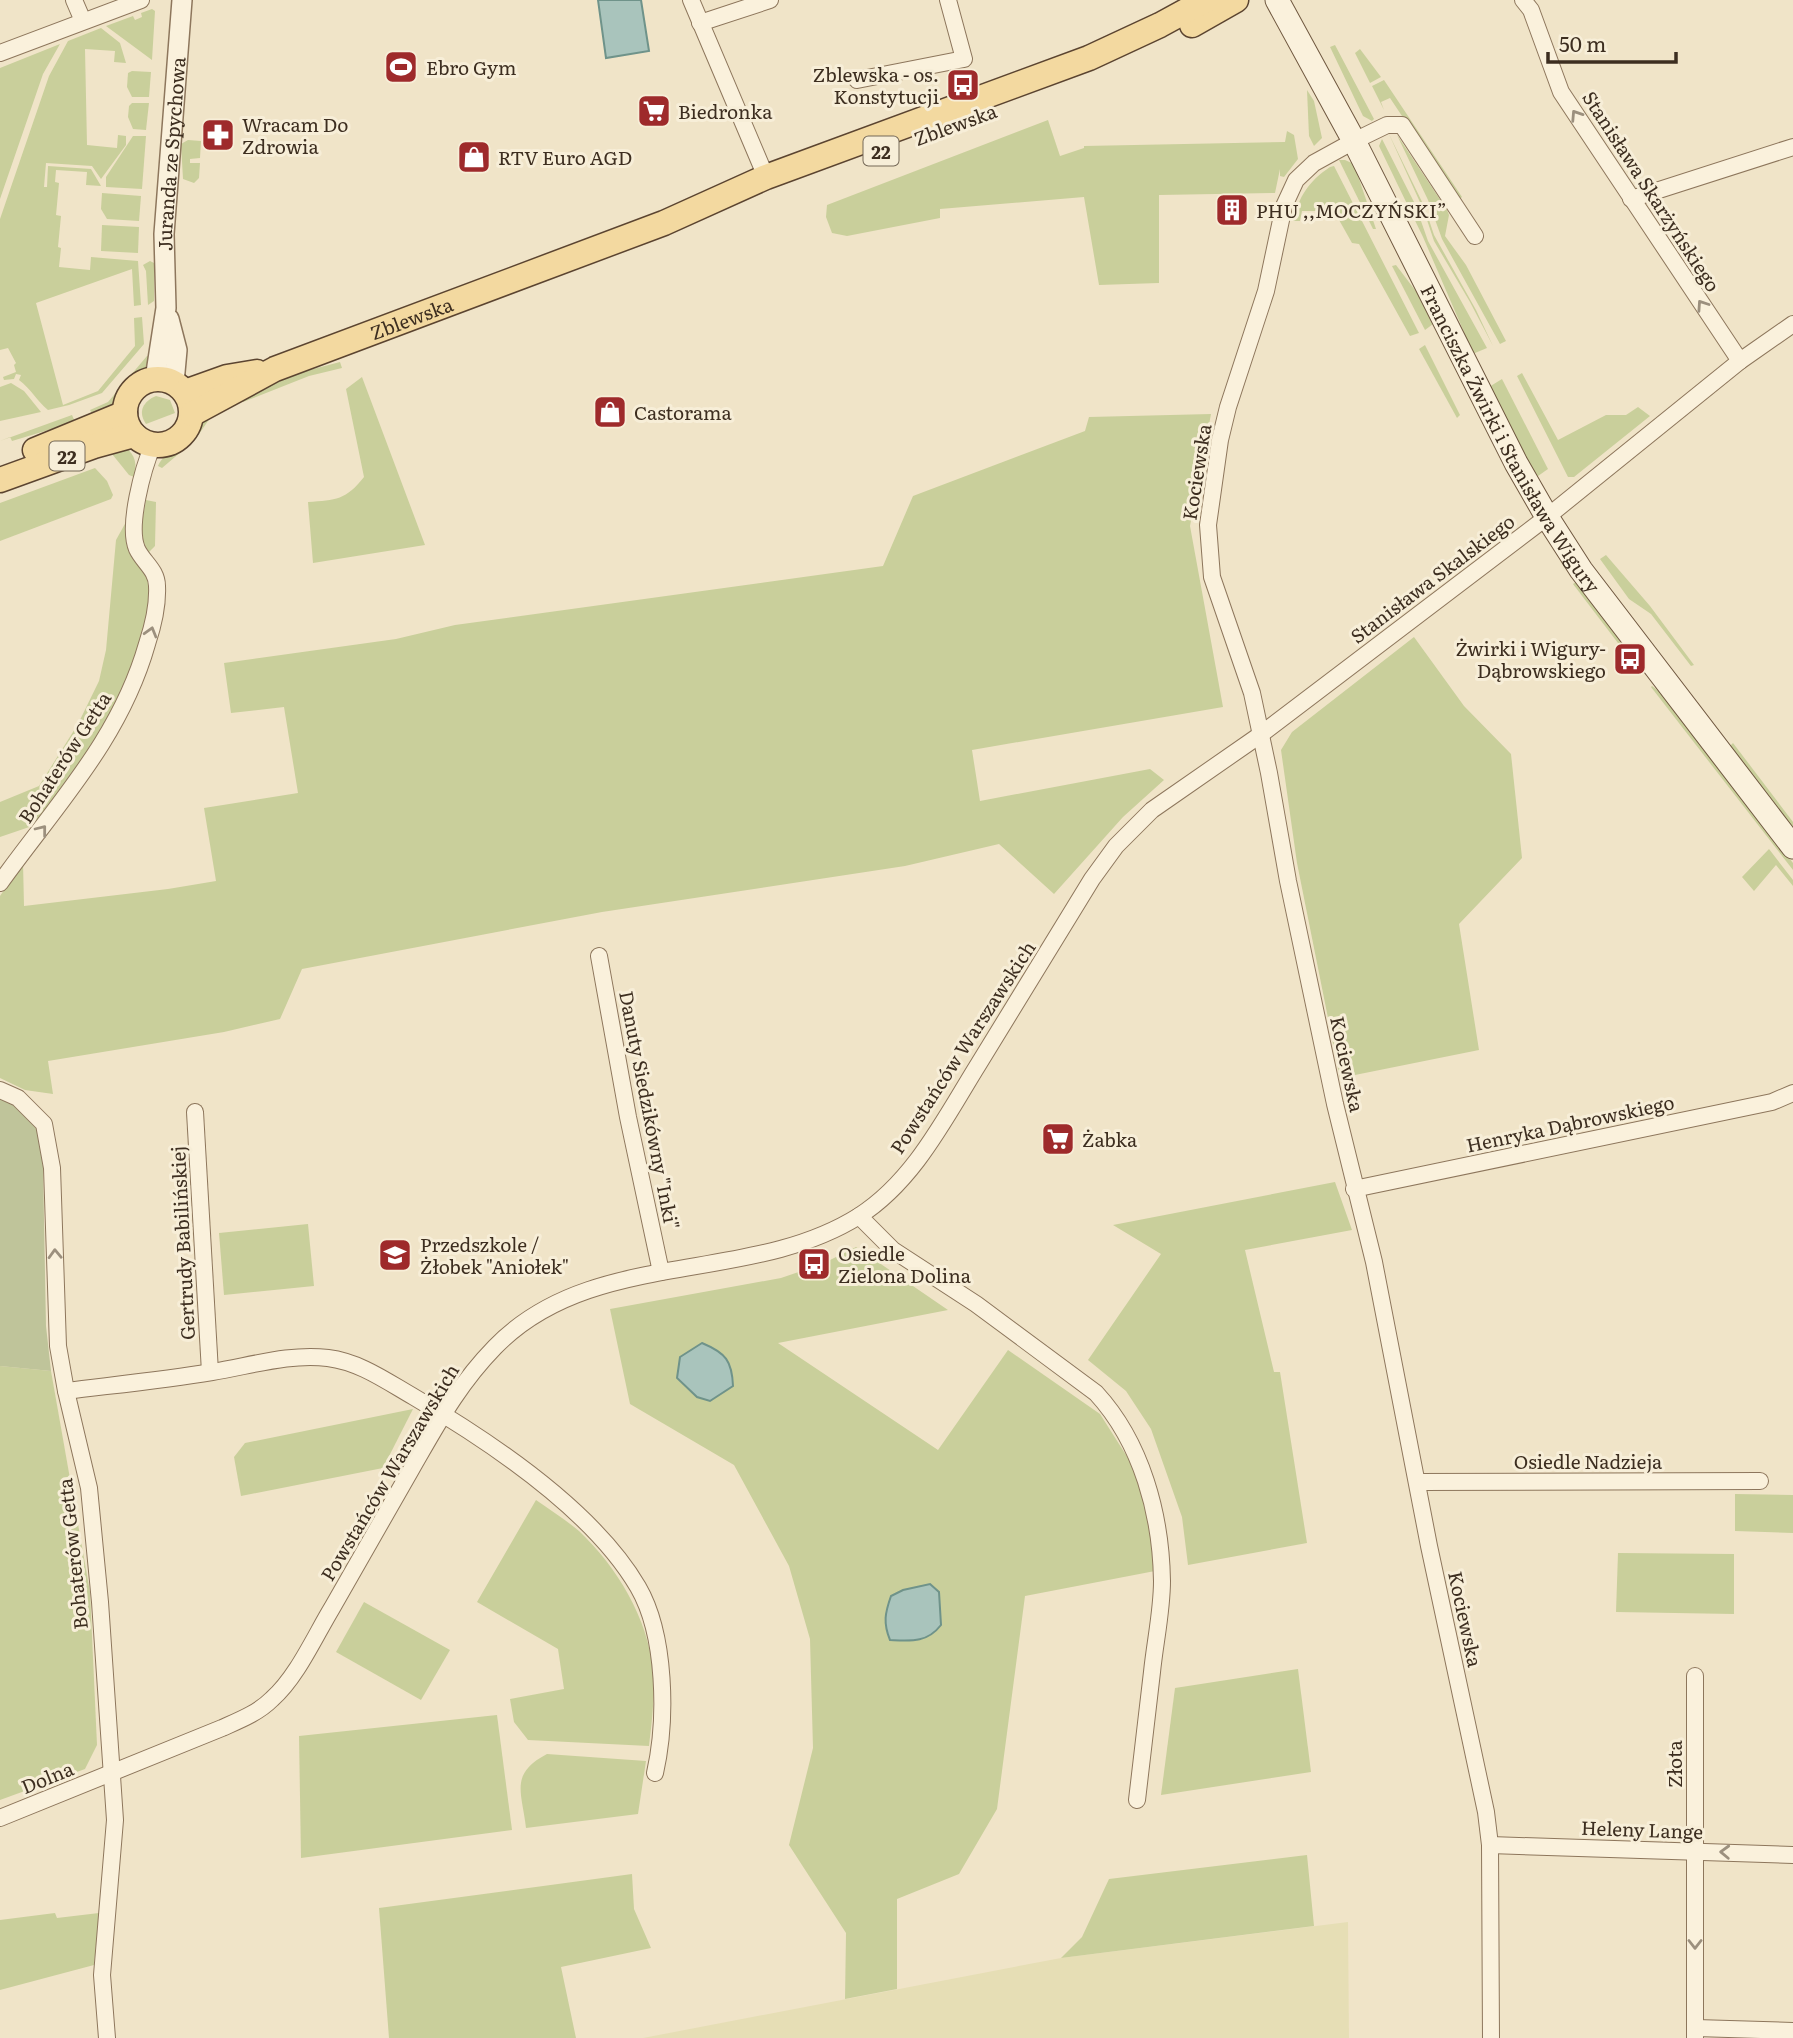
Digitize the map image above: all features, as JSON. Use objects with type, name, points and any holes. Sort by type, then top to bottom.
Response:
[{"type":"main road","name":"Zblewska","points":[[176,392],[233,394],[275,369],[664,223],[766,177],[1089,58],[1206,0]]},
{"type":"main road","name":"Zblewska","points":[[664,223],[754,197],[1060,86],[1132,57],[1236,0]]},
{"type":"main road","name":"Franciszka Żwirki i Stanisława Wigury","points":[[1277,0],[1354,141],[1510,451],[1547,517],[1581,570],[1793,847]]},
{"type":"main road","name":"22","points":[[0,463],[137,431],[164,445],[174,441],[189,425],[176,392],[143,382],[133,390],[127,401],[137,431]]},
{"type":"main road","name":"22","points":[[0,480],[137,431]]},
{"type":"street","points":[[74,0],[83,21]]},
{"type":"street","points":[[0,53],[141,0]]},
{"type":"street","name":"Juranda ze Spychowa","points":[[176,392],[166,308],[164,234],[182,0]]},
{"type":"street","points":[[691,0],[766,177]]},
{"type":"street","points":[[700,23],[770,0]]},
{"type":"street","points":[[857,80],[964,59],[948,0]]},
{"type":"street","name":"Stanisława Skarżyńskiego","points":[[1524,0],[1531,10],[1561,92],[1740,361]]},
{"type":"street","name":"Kociewska","points":[[1475,236],[1402,125],[1387,125],[1354,141],[1314,163],[1296,180],[1284,206],[1266,291],[1233,387],[1220,440],[1208,525],[1212,576],[1252,693],[1291,894],[1354,1189],[1374,1262],[1486,1812],[1490,1845],[1490,2038]]},
{"type":"street","points":[[1631,199],[1793,147]]},
{"type":"street","name":"Stanisława Skalskiego","points":[[1260,734],[1547,517],[1740,361],[1793,324]]},
{"type":"street","name":"Bohaterów Getta","points":[[0,883],[74,787],[129,696],[154,621],[158,585],[137,548],[134,520],[137,431]]},
{"type":"street","name":"Powstańców Warszawskich","points":[[110,1775],[246,1717],[275,1698],[305,1654],[460,1386],[498,1343],[565,1298],[608,1284],[754,1256],[796,1245],[833,1230],[885,1198],[931,1140],[1079,900],[1116,846],[1152,810],[1260,734]]},
{"type":"street","name":"Danuty Siedzikówny \"Inki\"","points":[[599,956],[628,1117],[661,1272]]},
{"type":"street","name":"Bohaterów Getta","points":[[0,1090],[18,1098],[44,1124],[52,1168],[58,1346],[89,1488],[115,1820],[102,1975],[107,2038]]},
{"type":"street","name":"Henryka Dąbrowskiego","points":[[1354,1189],[1759,1105],[1793,1093]]},
{"type":"street","name":"Gertrudy Babilińskiej","points":[[195,1112],[210,1372]]},
{"type":"street","points":[[859,1216],[893,1251],[976,1304],[1096,1393],[1112,1410],[1131,1444],[1147,1484],[1159,1532],[1162,1584],[1137,1800]]},
{"type":"street","points":[[66,1391],[293,1358],[328,1358],[363,1368],[443,1414],[529,1474],[581,1518],[615,1554],[639,1588],[651,1621],[660,1669],[660,1751],[655,1773]]},
{"type":"street","name":"Osiedle Nadzieja","points":[[1418,1482],[1759,1481]]},
{"type":"street","name":"Złota","points":[[1695,1676],[1695,2033]]},
{"type":"street","name":"Dolna","points":[[0,1818],[110,1775]]},
{"type":"street","name":"Heleny Lange","points":[[1490,1845],[1793,1854]]},
{"type":"street","points":[[1695,2033],[1793,2031]]},
{"type":"shaded area","points":[[1348,1922],[1349,2038],[643,2038],[1061,1958]]},
{"type":"green space","points":[[152,9],[155,11],[152,60],[106,26],[133,16],[135,20],[142,17],[141,13]]},
{"type":"green space","points":[[101,28],[120,43],[126,63],[114,62],[115,51],[85,49],[87,145],[117,148],[118,135],[126,136],[126,145],[101,179],[92,166],[46,163],[44,187],[47,187],[48,166],[91,169],[101,186],[86,185],[87,172],[56,170],[55,182],[59,183],[56,215],[61,216],[59,267],[90,270],[91,257],[138,261],[141,305],[134,306],[132,269],[36,303],[63,405],[98,391],[135,346],[134,318],[142,317],[144,344],[102,393],[48,410],[19,380],[21,375],[16,374],[14,379],[4,380],[3,377],[16,372],[16,363],[8,348],[0,350],[0,219],[49,76],[68,41]]},
{"type":"green space","points":[[60,44],[43,74],[0,199],[0,68]]},
{"type":"green space","points":[[1335,45],[1374,119],[1372,121],[1363,116],[1330,47]]},
{"type":"green space","points":[[1360,49],[1381,77],[1370,83],[1355,53]]},
{"type":"green space","points":[[151,72],[149,97],[132,97],[127,87],[128,73]]},
{"type":"green space","points":[[1384,80],[1462,197],[1458,200],[1390,98],[1381,102],[1384,110],[1372,86]]},
{"type":"green space","points":[[1307,90],[1314,101],[1322,138],[1314,146],[1309,136]]},
{"type":"green space","points":[[132,103],[149,103],[146,130],[133,129],[128,117]]},
{"type":"green space","points":[[1048,120],[1060,156],[1084,146],[1285,142],[1287,131],[1294,135],[1298,159],[1284,177],[1280,176],[1280,169],[1275,193],[1159,195],[1159,283],[1099,285],[1084,197],[940,209],[940,218],[847,236],[832,233],[826,217],[827,205]]},
{"type":"green space","points":[[1388,132],[1425,208],[1434,235],[1493,346],[1434,241],[1424,211]]},
{"type":"green space","points":[[1397,135],[1447,210],[1449,215],[1445,236],[1466,265],[1506,341],[1500,344],[1442,239],[1428,200]]},
{"type":"green space","points":[[133,136],[146,136],[142,189],[106,187],[106,177]]},
{"type":"green space","points":[[1382,139],[1415,204],[1428,241],[1487,348],[1473,353],[1423,237],[1379,146]]},
{"type":"green space","points":[[188,140],[201,141],[200,158],[190,159],[190,163],[200,163],[199,178],[194,183],[183,179],[181,144]]},
{"type":"green space","points":[[1339,160],[1354,164],[1376,229],[1373,229]]},
{"type":"green space","points":[[1334,166],[1419,333],[1410,336],[1359,244],[1352,243],[1334,211],[1302,211],[1300,221],[1293,221],[1306,190],[1323,172]]},
{"type":"green space","points":[[102,193],[141,196],[139,221],[107,219],[101,209]]},
{"type":"green space","points":[[102,225],[139,227],[138,253],[101,251]]},
{"type":"green space","points":[[150,261],[154,263],[154,301],[148,305],[146,271],[143,265]]},
{"type":"green space","points":[[1396,265],[1421,298],[1433,324],[1425,330],[1392,266]]},
{"type":"green space","points":[[1425,345],[1460,415],[1457,418],[1419,349]]},
{"type":"green space","points":[[147,356],[153,357],[147,367],[128,383],[112,405],[94,417],[90,410],[108,402]]},
{"type":"green space","points":[[340,362],[342,368],[309,376],[243,402],[241,399],[298,373]]},
{"type":"green space","points":[[1522,373],[1558,440],[1606,415],[1626,415],[1638,407],[1650,416],[1574,477],[1568,477],[1517,376]]},
{"type":"green space","points":[[362,377],[425,545],[313,563],[308,502],[340,497],[352,490],[364,477],[346,389]]},
{"type":"green space","points":[[1502,379],[1548,469],[1538,476],[1534,475],[1489,387]]},
{"type":"green space","points":[[11,383],[24,391],[41,412],[0,421],[0,387]]},
{"type":"green space","points":[[156,396],[170,400],[175,413],[146,424],[142,415],[143,407]]},
{"type":"green space","points":[[1211,414],[1190,526],[1223,707],[972,750],[980,801],[1150,769],[1164,780],[1123,817],[1054,894],[999,844],[905,866],[602,912],[302,969],[280,1019],[224,1032],[48,1061],[53,1094],[25,1090],[0,1078],[0,896],[23,862],[24,906],[216,881],[204,808],[298,793],[284,707],[231,713],[224,663],[396,639],[455,625],[883,566],[913,496],[1085,431],[1089,417]]},
{"type":"green space","points":[[72,415],[75,422],[12,441],[10,437]]},
{"type":"green space","points":[[210,418],[195,440],[162,468],[158,466],[163,458],[188,443],[200,426]]},
{"type":"green space","points":[[125,447],[135,460],[134,477],[129,475],[108,449]]},
{"type":"green space","points":[[95,468],[107,481],[113,495],[111,499],[0,541],[0,503]]},
{"type":"green space","points":[[146,500],[156,502],[155,546],[149,552],[142,533]]},
{"type":"green space","points":[[126,522],[130,551],[150,583],[151,597],[137,659],[100,736],[41,823],[0,837],[0,802],[39,786],[78,724],[99,681],[106,650],[116,540]]},
{"type":"green space","points":[[1606,555],[1650,606],[1694,665],[1691,666],[1651,614],[1629,599],[1600,559]]},
{"type":"green space","points":[[1576,582],[1633,657],[1637,668],[1573,584]]},
{"type":"green space","points":[[1414,637],[1464,706],[1511,754],[1522,858],[1459,924],[1479,1050],[1340,1078],[1297,863],[1281,750],[1292,732]]},
{"type":"green space","points":[[1651,687],[1660,692],[1793,863],[1793,870]]},
{"type":"green space","points":[[1733,743],[1793,822],[1793,830],[1729,747]]},
{"type":"green space","points":[[1769,849],[1793,880],[1793,886],[1776,865],[1754,891],[1742,877]]},
{"type":"green space","points":[[0,1097],[12,1102],[36,1125],[43,1166],[46,1326],[51,1371],[0,1366]]},
{"type":"green space","points":[[1335,1182],[1352,1230],[1245,1250],[1274,1372],[1280,1372],[1307,1543],[1188,1565],[1182,1517],[1151,1429],[1126,1391],[1088,1360],[1161,1254],[1113,1225]]},
{"type":"green space","points":[[308,1224],[314,1286],[224,1295],[219,1233]]},
{"type":"green space","points":[[856,1247],[948,1310],[778,1343],[938,1450],[1008,1350],[1100,1414],[1133,1466],[1152,1523],[1155,1571],[1025,1596],[997,1809],[959,1874],[897,1899],[897,1989],[845,1999],[846,1933],[789,1845],[813,1748],[810,1639],[789,1566],[734,1465],[630,1404],[610,1309],[781,1278],[822,1264]]},
{"type":"green space","points":[[0,1366],[51,1371],[90,1592],[97,1745],[85,1769],[0,1800]]},
{"type":"green space","points":[[413,1409],[383,1468],[241,1496],[234,1457],[245,1443]]},
{"type":"green space","points":[[1735,1494],[1793,1495],[1793,1533],[1735,1531]]},
{"type":"green space","points":[[536,1500],[574,1527],[593,1545],[618,1577],[637,1613],[645,1632],[653,1671],[649,1746],[528,1740],[514,1722],[510,1699],[564,1689],[558,1649],[477,1602]]},
{"type":"green space","points":[[1618,1553],[1734,1554],[1734,1614],[1616,1612]]},
{"type":"green space","points":[[364,1602],[450,1650],[421,1700],[336,1652]]},
{"type":"green space","points":[[1298,1669],[1311,1772],[1161,1795],[1175,1688]]},
{"type":"green space","points":[[497,1715],[512,1830],[301,1858],[299,1736]]},
{"type":"green space","points":[[547,1754],[646,1761],[638,1814],[526,1828],[521,1794],[523,1777],[535,1761]]},
{"type":"green space","points":[[1307,1855],[1314,1926],[1061,1958],[1082,1937],[1109,1879]]},
{"type":"green space","points":[[632,1874],[634,1909],[651,1948],[561,1967],[576,2038],[389,2038],[379,1908]]},
{"type":"green space","points":[[55,1913],[57,1918],[99,1913],[94,1965],[0,1990],[0,1920]]},
{"type":"water","points":[[598,0],[641,0],[649,51],[606,58]]},
{"type":"water","points":[[702,1343],[722,1354],[729,1364],[732,1377],[733,1386],[710,1401],[697,1397],[677,1378],[680,1357]]},
{"type":"water","points":[[930,1584],[939,1592],[941,1625],[924,1638],[890,1640],[886,1618],[891,1596],[903,1590]]},
{"type":"place","name":"Ebro Gym","points":[[401,67]]},
{"type":"place","name":"Zblewska - os. Konstytucji","points":[[963,85]]},
{"type":"place","name":"Biedronka","points":[[654,111]]},
{"type":"place","name":"Wracam Do Zdrowia","points":[[218,135]]},
{"type":"place","name":"RTV Euro AGD","points":[[474,157]]},
{"type":"place","name":"PHU ,,MOCZYŃSKI”","points":[[1232,210]]},
{"type":"place","name":"Castorama","points":[[610,412]]},
{"type":"place","name":"Żwirki i Wigury- Dąbrowskiego","points":[[1630,659]]},
{"type":"place","name":"Żabka","points":[[1058,1139]]},
{"type":"place","name":"Przedszkole / Żłobek \"Aniołek\"","points":[[395,1255]]},
{"type":"place","name":"Osiedle Zielona Dolina","points":[[814,1264]]}]
